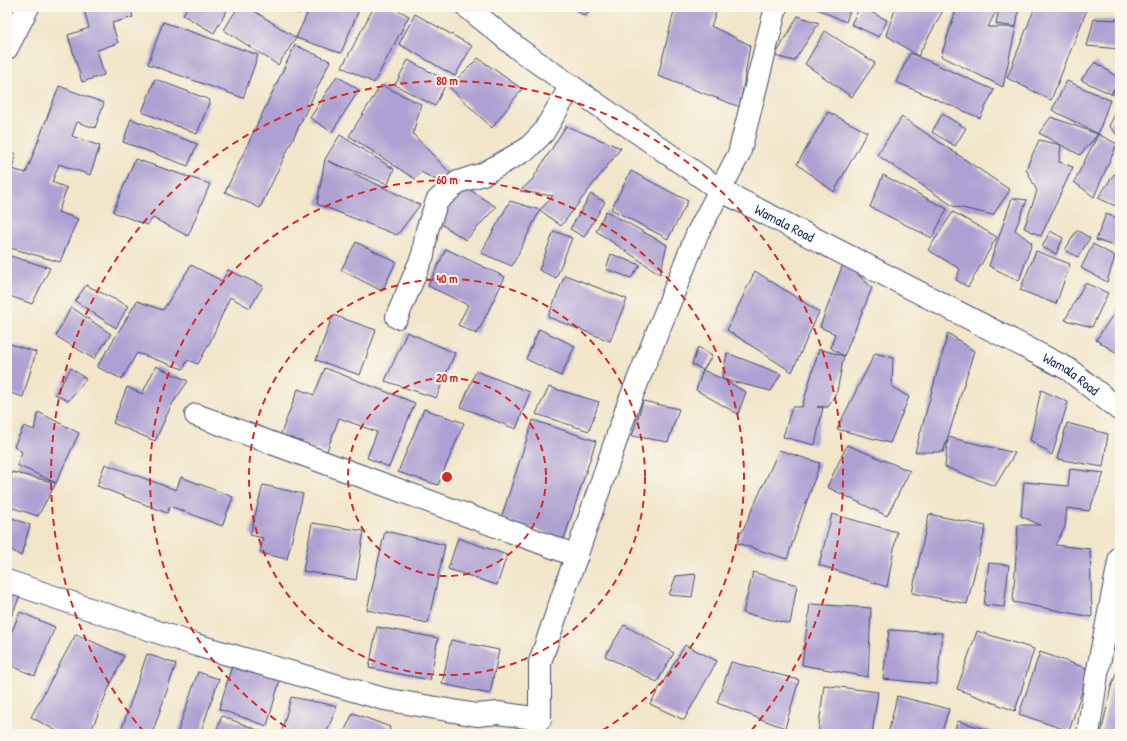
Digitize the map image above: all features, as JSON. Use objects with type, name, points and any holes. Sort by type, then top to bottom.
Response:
[{"type":"street","points":[[7,48],[28,7]]},
{"type":"street","name":"Wamala Road","points":[[467,7],[521,51],[720,190],[1068,369],[1120,410]]},
{"type":"street","points":[[7,581],[196,645],[384,699],[477,715],[498,713],[543,727],[540,662],[628,405],[698,232],[739,154],[776,7]]},
{"type":"street","points":[[396,318],[423,255],[427,230],[437,201],[458,182],[483,174],[527,149],[543,133],[571,86]]},
{"type":"street","points":[[196,415],[577,556]]},
{"type":"street","points":[[1088,734],[1097,674],[1120,557]]},
{"type":"building","points":[[83,7],[130,7],[133,17],[112,23],[118,43],[97,50],[104,75],[82,82],[68,35],[89,28]]},
{"type":"building","points":[[187,7],[229,7],[214,33],[183,15]]},
{"type":"building","points":[[238,7],[248,7],[296,38],[278,65],[224,30]]},
{"type":"building","points":[[284,7],[303,7],[299,14]]},
{"type":"building","points":[[310,7],[360,7],[341,53],[296,38]]},
{"type":"building","points":[[374,7],[392,7],[409,16],[374,83],[342,67]]},
{"type":"building","points":[[570,7],[591,7],[585,16]]},
{"type":"building","points":[[675,7],[718,7],[711,26],[750,45],[740,107],[658,76]]},
{"type":"building","points":[[813,7],[851,7],[846,22]]},
{"type":"building","points":[[860,7],[887,20],[879,37],[851,24]]},
{"type":"building","points":[[896,7],[945,7],[918,56],[886,35]]},
{"type":"building","points":[[957,7],[998,7],[988,27],[1016,27],[1003,87],[941,56]]},
{"type":"building","points":[[999,7],[1019,7],[1016,27],[996,24]]},
{"type":"building","points":[[1035,7],[1088,7],[1051,100],[1007,78]]},
{"type":"building","points":[[415,14],[472,46],[455,76],[399,44]]},
{"type":"building","points":[[798,16],[819,23],[794,61],[775,56]]},
{"type":"building","points":[[1094,19],[1120,20],[1120,49],[1087,46]]},
{"type":"building","points":[[163,22],[258,55],[243,98],[148,64]]},
{"type":"building","points":[[825,31],[875,63],[852,97],[805,64]]},
{"type":"building","points":[[295,45],[330,61],[260,208],[225,192]]},
{"type":"building","points":[[910,53],[994,90],[980,118],[896,82]]},
{"type":"building","points":[[478,58],[522,89],[492,128],[449,87]]},
{"type":"building","points":[[408,60],[447,81],[435,106],[395,85]]},
{"type":"building","points":[[1095,62],[1120,79],[1111,94],[1081,80]]},
{"type":"building","points":[[337,76],[359,90],[332,132],[310,118]]},
{"type":"building","points":[[155,79],[210,100],[197,134],[142,112]]},
{"type":"building","points":[[1067,81],[1110,100],[1098,134],[1052,110]]},
{"type":"building","points":[[381,85],[421,104],[413,134],[452,175],[442,183],[421,172],[415,179],[349,136]]},
{"type":"building","points":[[1120,85],[1120,96],[1111,94]]},
{"type":"building","points":[[59,86],[104,103],[95,128],[77,122],[72,136],[100,146],[90,175],[59,164],[52,182],[67,188],[58,212],[78,219],[60,262],[7,247],[7,151],[16,154],[12,169],[26,173]]},
{"type":"building","points":[[1120,105],[1120,138],[1109,126]]},
{"type":"building","points":[[828,112],[867,132],[834,192],[797,164]]},
{"type":"building","points":[[942,114],[966,128],[955,146],[932,132]]},
{"type":"building","points":[[902,117],[1010,190],[993,215],[953,206],[877,155]]},
{"type":"building","points":[[1051,117],[1098,134],[1080,155],[1039,133]]},
{"type":"building","points":[[131,119],[197,144],[188,166],[123,142]]},
{"type":"building","points":[[566,126],[621,148],[561,226],[540,210],[553,196],[520,191],[532,180]]},
{"type":"building","points":[[1098,134],[1117,144],[1094,197],[1074,182]]},
{"type":"building","points":[[340,135],[394,169],[388,184],[328,161],[420,205],[397,235],[317,204],[325,159]]},
{"type":"building","points":[[1039,140],[1061,145],[1059,162],[1073,167],[1041,236],[1024,228],[1037,191],[1026,169]]},
{"type":"building","points":[[135,159],[210,184],[188,236],[153,218],[147,225],[113,212]]},
{"type":"building","points":[[631,171],[688,201],[668,239],[611,209]]},
{"type":"building","points":[[1114,174],[1120,176],[1120,208],[1098,198]]},
{"type":"building","points":[[883,175],[947,209],[932,238],[870,207]]},
{"type":"building","points":[[461,184],[496,207],[466,240],[436,221]]},
{"type":"building","points":[[591,194],[605,202],[584,237],[570,229]]},
{"type":"building","points":[[1012,198],[1027,200],[1015,230],[1032,243],[1019,281],[989,266]]},
{"type":"building","points":[[510,201],[540,210],[512,266],[481,253]]},
{"type":"building","points":[[606,211],[667,245],[660,274],[596,231]]},
{"type":"building","points":[[953,212],[997,237],[968,287],[956,280],[960,269],[928,250]]},
{"type":"building","points":[[1106,214],[1120,219],[1120,248],[1096,240]]},
{"type":"building","points":[[1077,230],[1090,238],[1078,257],[1065,250]]},
{"type":"building","points":[[554,231],[572,238],[556,278],[539,270]]},
{"type":"building","points":[[1050,231],[1063,238],[1056,254],[1042,247]]},
{"type":"building","points":[[356,242],[396,262],[382,291],[341,270]]},
{"type":"building","points":[[1093,244],[1115,256],[1107,282],[1081,268]]},
{"type":"building","points":[[446,249],[505,277],[477,334],[458,325],[468,305],[428,286]]},
{"type":"building","points":[[1036,251],[1070,264],[1056,304],[1020,290]]},
{"type":"building","points":[[611,254],[640,265],[631,278],[606,269]]},
{"type":"building","points":[[7,255],[50,268],[32,304],[7,295]]},
{"type":"building","points":[[844,261],[872,288],[844,356],[831,348],[835,334],[820,327]]},
{"type":"building","points":[[191,265],[222,281],[228,270],[263,286],[250,308],[230,297],[210,342],[198,364],[188,360],[183,369],[137,353],[122,379],[97,367],[137,301],[163,310]]},
{"type":"building","points":[[755,271],[819,312],[792,372],[727,330]]},
{"type":"building","points":[[565,275],[627,299],[610,341],[548,317]]},
{"type":"building","points":[[1085,283],[1108,293],[1092,327],[1065,320]]},
{"type":"building","points":[[86,285],[128,306],[116,328],[75,301]]},
{"type":"building","points":[[1119,290],[1120,355],[1096,340],[1117,309]]},
{"type":"building","points":[[71,307],[111,334],[94,359],[56,336]]},
{"type":"building","points":[[333,315],[376,330],[360,375],[316,360]]},
{"type":"building","points":[[539,329],[575,346],[561,376],[526,359]]},
{"type":"building","points":[[407,332],[455,353],[436,398],[385,381]]},
{"type":"building","points":[[948,333],[974,351],[943,452],[915,452]]},
{"type":"building","points":[[7,343],[36,352],[23,397],[7,392]]},
{"type":"building","points":[[698,347],[712,356],[703,370],[692,364]]},
{"type":"building","points":[[819,349],[844,356],[837,391],[828,407],[823,407],[815,445],[783,437],[792,407],[802,407]]},
{"type":"building","points":[[727,353],[781,374],[771,391],[722,379]]},
{"type":"building","points":[[875,353],[893,358],[892,387],[909,397],[890,443],[837,429]]},
{"type":"building","points":[[156,366],[188,381],[171,406],[155,441],[113,423],[127,387],[142,394]]},
{"type":"building","points":[[71,368],[86,379],[68,401],[55,394]]},
{"type":"building","points":[[325,368],[415,403],[389,467],[367,458],[377,432],[339,418],[326,453],[280,436],[298,389],[314,395]]},
{"type":"building","points":[[703,370],[746,392],[738,414],[696,390]]},
{"type":"building","points":[[476,371],[530,392],[516,429],[461,407]]},
{"type":"building","points":[[549,387],[599,402],[589,431],[536,414]]},
{"type":"building","points":[[1041,390],[1068,402],[1052,455],[1030,440]]},
{"type":"building","points":[[643,401],[679,409],[668,442],[632,436]]},
{"type":"building","points":[[424,409],[464,423],[438,485],[398,472]]},
{"type":"building","points":[[38,412],[79,433],[56,483],[17,465],[22,452],[14,446],[24,426],[34,430]]},
{"type":"building","points":[[533,420],[596,441],[564,539],[501,518]]},
{"type":"building","points":[[1067,423],[1108,434],[1103,467],[1057,459]]},
{"type":"building","points":[[948,437],[1015,453],[995,486],[945,467]]},
{"type":"building","points":[[847,445],[910,471],[887,516],[827,487]]},
{"type":"building","points":[[779,450],[820,463],[787,559],[737,543]]},
{"type":"building","points":[[105,464],[176,490],[181,477],[233,497],[222,526],[170,506],[167,513],[97,486]]},
{"type":"building","points":[[1070,469],[1104,473],[1089,511],[1067,508],[1065,527],[1055,545],[1090,549],[1092,617],[1013,602],[1018,525],[1040,525],[1021,516],[1024,482],[1068,486]]},
{"type":"building","points":[[12,472],[56,483],[38,516],[7,506],[7,487]]},
{"type":"building","points":[[263,485],[303,494],[287,559],[260,553],[263,538],[250,535]]},
{"type":"building","points":[[832,514],[897,532],[887,587],[819,565]]},
{"type":"building","points":[[929,514],[986,526],[967,604],[912,593]]},
{"type":"building","points":[[7,516],[30,525],[21,556],[7,547]]},
{"type":"building","points":[[312,523],[364,531],[356,580],[303,571]]},
{"type":"building","points":[[385,531],[445,545],[428,623],[367,610]]},
{"type":"building","points":[[458,538],[507,555],[497,585],[448,569]]},
{"type":"building","points":[[989,563],[1009,565],[1004,607],[984,605]]},
{"type":"building","points":[[753,572],[797,585],[790,624],[743,613]]},
{"type":"building","points":[[696,574],[692,597],[669,595],[676,576]]},
{"type":"building","points":[[7,590],[20,596],[7,626]]},
{"type":"building","points":[[810,604],[871,608],[868,677],[802,665]]},
{"type":"building","points":[[20,612],[55,627],[35,676],[7,664],[7,643]]},
{"type":"building","points":[[624,625],[674,653],[657,682],[605,656]]},
{"type":"building","points":[[377,627],[438,638],[430,680],[369,668]]},
{"type":"building","points":[[889,630],[942,633],[937,684],[883,679]]},
{"type":"building","points":[[977,631],[1034,649],[1015,711],[957,689]]},
{"type":"building","points":[[76,634],[124,656],[90,734],[62,734],[31,717]]},
{"type":"building","points":[[451,640],[499,650],[490,694],[442,684]]},
{"type":"building","points":[[685,645],[717,661],[684,720],[650,704]]},
{"type":"building","points":[[1040,652],[1089,669],[1069,731],[1019,714]]},
{"type":"building","points":[[147,654],[176,664],[152,734],[120,734]]},
{"type":"building","points":[[731,662],[799,680],[785,728],[717,703]]},
{"type":"building","points":[[1120,664],[1120,734],[1101,734],[1111,687]]},
{"type":"building","points":[[232,666],[281,676],[267,726],[219,709]]},
{"type":"building","points":[[198,672],[219,679],[200,734],[177,734]]},
{"type":"building","points":[[824,685],[878,692],[872,734],[818,734]]},
{"type":"building","points":[[897,696],[949,709],[941,734],[888,734]]},
{"type":"building","points":[[291,697],[337,706],[326,734],[281,734]]},
{"type":"building","points":[[353,713],[390,727],[389,734],[343,734]]},
{"type":"building","points":[[222,716],[263,732],[262,734],[215,734]]},
{"type":"building","points":[[958,721],[1001,734],[953,734]]}]
